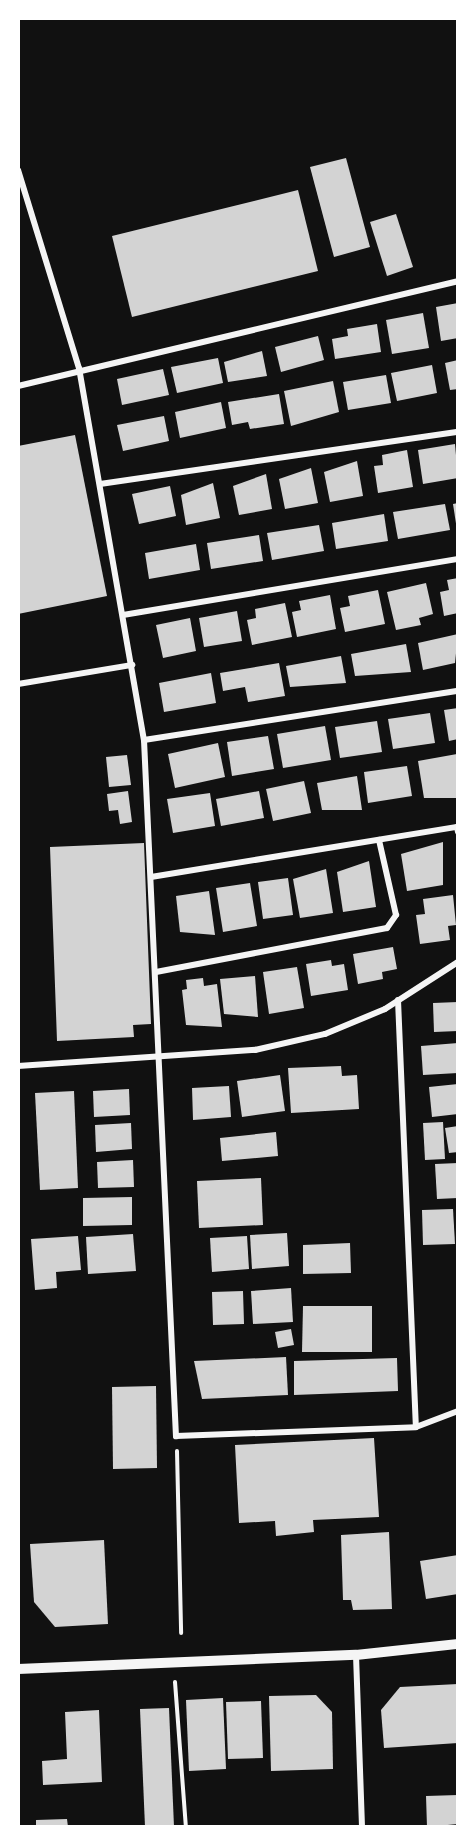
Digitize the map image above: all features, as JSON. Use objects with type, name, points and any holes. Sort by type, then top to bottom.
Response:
[{"type":"street","points":[[18,170],[79,368],[144,740],[176,1436],[416,1427],[458,1411]]},
{"type":"street","points":[[18,386],[79,368],[458,281]]},
{"type":"street","points":[[100,484],[458,432]]},
{"type":"street","points":[[123,615],[458,559]]},
{"type":"street","points":[[18,684],[132,665]]},
{"type":"street","points":[[144,740],[458,691]]},
{"type":"street","points":[[151,877],[457,826],[458,832]]},
{"type":"street","points":[[156,972],[387,928],[396,915],[379,840]]},
{"type":"street","points":[[18,1066],[255,1050],[325,1034],[398,1000],[458,962]]},
{"type":"street","points":[[398,1000],[416,1427]]},
{"type":"street","points":[[18,1669],[356,1655],[458,1644]]},
{"type":"street","points":[[356,1655],[362,1827]]},
{"type":"path","points":[[176,1436],[181,1633]]},
{"type":"path","points":[[175,1682],[186,1827]]},
{"type":"building","points":[[346,158],[370,247],[334,257],[310,167]]},
{"type":"building","points":[[298,190],[318,271],[132,317],[112,236]]},
{"type":"building","points":[[396,214],[413,267],[387,276],[370,222]]},
{"type":"building","points":[[458,303],[458,338],[441,341],[436,307]]},
{"type":"building","points":[[423,313],[429,348],[392,354],[386,320]]},
{"type":"building","points":[[377,324],[381,352],[335,359],[332,339],[348,336],[347,329]]},
{"type":"building","points":[[318,336],[324,360],[281,372],[275,347]]},
{"type":"building","points":[[262,351],[267,376],[228,382],[224,362]]},
{"type":"building","points":[[218,358],[223,383],[177,393],[171,367]]},
{"type":"building","points":[[458,360],[458,389],[450,390],[445,363]]},
{"type":"building","points":[[432,365],[437,393],[397,401],[391,373]]},
{"type":"building","points":[[163,369],[169,395],[122,405],[117,379]]},
{"type":"building","points":[[386,375],[391,403],[348,410],[343,382]]},
{"type":"building","points":[[333,381],[339,412],[291,426],[284,391]]},
{"type":"building","points":[[279,394],[284,424],[250,429],[248,422],[232,425],[228,402]]},
{"type":"building","points":[[221,402],[226,428],[180,438],[175,412]]},
{"type":"building","points":[[164,416],[169,441],[123,451],[117,425]]},
{"type":"building","points":[[75,435],[107,596],[18,614],[18,446]]},
{"type":"building","points":[[455,444],[458,478],[423,484],[418,450]]},
{"type":"building","points":[[407,450],[413,487],[378,493],[374,466],[383,465],[382,455]]},
{"type":"building","points":[[357,461],[363,496],[330,502],[324,472]]},
{"type":"building","points":[[311,468],[318,503],[285,509],[279,479]]},
{"type":"building","points":[[266,474],[272,509],[239,515],[233,486]]},
{"type":"building","points":[[213,483],[220,518],[186,525],[181,495]]},
{"type":"building","points":[[170,486],[176,516],[139,524],[132,494]]},
{"type":"building","points":[[458,503],[458,529],[457,530],[453,504]]},
{"type":"building","points":[[445,504],[450,530],[398,539],[393,512]]},
{"type":"building","points":[[384,514],[388,541],[336,549],[332,523]]},
{"type":"building","points":[[319,525],[324,551],[272,560],[267,533]]},
{"type":"building","points":[[259,535],[263,561],[211,569],[207,543]]},
{"type":"building","points":[[196,544],[200,570],[149,579],[145,553]]},
{"type":"building","points":[[458,578],[458,613],[444,616],[440,592],[449,590],[447,580]]},
{"type":"building","points":[[426,583],[433,614],[419,618],[421,625],[396,630],[387,592]]},
{"type":"building","points":[[378,590],[385,624],[345,632],[340,608],[350,606],[348,596]]},
{"type":"building","points":[[330,595],[336,629],[297,637],[292,612],[301,610],[299,601]]},
{"type":"building","points":[[285,603],[292,637],[252,645],[247,620],[256,618],[255,609]]},
{"type":"building","points":[[237,611],[242,641],[204,647],[199,618]]},
{"type":"building","points":[[190,618],[196,651],[163,658],[156,625]]},
{"type":"building","points":[[458,634],[455,663],[423,670],[418,643]]},
{"type":"building","points":[[406,644],[411,672],[355,676],[351,654]]},
{"type":"building","points":[[341,656],[346,683],[290,687],[286,666]]},
{"type":"building","points":[[279,663],[285,696],[248,702],[245,687],[223,691],[220,673]]},
{"type":"building","points":[[211,673],[216,703],[164,712],[159,683]]},
{"type":"building","points":[[458,708],[458,739],[449,741],[444,710]]},
{"type":"building","points":[[430,713],[435,743],[393,749],[388,719]]},
{"type":"building","points":[[377,721],[382,752],[340,758],[335,727]]},
{"type":"building","points":[[325,726],[331,760],[283,768],[277,734]]},
{"type":"building","points":[[268,736],[274,769],[232,776],[227,742]]},
{"type":"building","points":[[218,743],[225,777],[175,788],[168,754]]},
{"type":"building","points":[[457,754],[458,798],[424,798],[418,761]]},
{"type":"building","points":[[127,755],[131,785],[109,787],[106,757]]},
{"type":"building","points":[[407,766],[412,796],[368,803],[364,772]]},
{"type":"building","points":[[357,776],[362,810],[322,810],[317,783]]},
{"type":"building","points":[[304,781],[311,813],[273,821],[266,789]]},
{"type":"building","points":[[128,791],[132,822],[120,824],[118,810],[109,811],[107,794]]},
{"type":"building","points":[[259,791],[264,818],[221,826],[216,799]]},
{"type":"building","points":[[210,793],[215,826],[173,833],[167,799]]},
{"type":"building","points":[[443,842],[443,885],[407,891],[401,854]]},
{"type":"building","points":[[144,843],[151,1024],[133,1025],[134,1037],[57,1041],[50,847]]},
{"type":"building","points":[[369,861],[376,907],[343,912],[337,872]]},
{"type":"building","points":[[326,869],[333,913],[300,918],[293,879]]},
{"type":"building","points":[[288,878],[293,915],[263,919],[258,882]]},
{"type":"building","points":[[250,883],[257,926],[223,932],[216,888]]},
{"type":"building","points":[[209,891],[215,935],[180,932],[176,896]]},
{"type":"building","points":[[453,895],[456,925],[448,926],[450,940],[420,944],[416,915],[425,914],[423,899]]},
{"type":"building","points":[[393,947],[397,969],[382,972],[383,979],[358,984],[353,954]]},
{"type":"building","points":[[331,960],[332,966],[344,964],[348,990],[311,996],[306,964]]},
{"type":"building","points":[[297,967],[304,1008],[269,1014],[263,972]]},
{"type":"building","points":[[255,976],[258,1017],[224,1014],[220,979]]},
{"type":"building","points":[[203,978],[204,986],[217,984],[222,1027],[186,1025],[182,990],[187,989],[186,980]]},
{"type":"building","points":[[458,1002],[458,1031],[434,1032],[433,1003]]},
{"type":"building","points":[[458,1043],[458,1073],[423,1075],[421,1046]]},
{"type":"building","points":[[341,1066],[342,1076],[357,1075],[359,1109],[291,1113],[288,1068]]},
{"type":"building","points":[[280,1075],[285,1111],[242,1117],[237,1081]]},
{"type":"building","points":[[458,1084],[458,1114],[432,1117],[429,1087]]},
{"type":"building","points":[[229,1086],[231,1117],[193,1120],[192,1088]]},
{"type":"building","points":[[129,1089],[130,1115],[94,1117],[93,1091]]},
{"type":"building","points":[[74,1091],[78,1188],[40,1190],[35,1093]]},
{"type":"building","points":[[443,1122],[445,1159],[425,1160],[423,1123]]},
{"type":"building","points":[[131,1123],[132,1149],[96,1152],[95,1125]]},
{"type":"building","points":[[458,1126],[458,1152],[449,1153],[445,1128]]},
{"type":"building","points":[[276,1132],[278,1156],[222,1161],[220,1138]]},
{"type":"building","points":[[133,1160],[134,1187],[98,1188],[97,1162]]},
{"type":"building","points":[[458,1163],[458,1198],[437,1199],[435,1164]]},
{"type":"building","points":[[261,1178],[263,1225],[199,1228],[197,1181]]},
{"type":"building","points":[[132,1197],[132,1225],[83,1226],[83,1198]]},
{"type":"building","points":[[453,1209],[455,1244],[423,1245],[422,1210]]},
{"type":"building","points":[[287,1233],[289,1266],[252,1269],[250,1235]]},
{"type":"building","points":[[133,1234],[136,1271],[88,1274],[86,1237]]},
{"type":"building","points":[[78,1236],[81,1270],[56,1272],[57,1288],[35,1290],[31,1239]]},
{"type":"building","points":[[247,1236],[249,1269],[212,1272],[210,1238]]},
{"type":"building","points":[[350,1243],[351,1273],[303,1274],[303,1245]]},
{"type":"building","points":[[291,1288],[293,1322],[253,1324],[251,1291]]},
{"type":"building","points":[[243,1291],[244,1324],[213,1325],[212,1292]]},
{"type":"building","points":[[303,1306],[372,1306],[372,1352],[302,1352]]},
{"type":"building","points":[[291,1329],[294,1345],[278,1348],[275,1332]]},
{"type":"building","points":[[286,1357],[288,1395],[202,1399],[194,1361]]},
{"type":"building","points":[[397,1358],[398,1391],[294,1395],[294,1361]]},
{"type":"building","points":[[156,1386],[157,1468],[113,1469],[112,1387]]},
{"type":"building","points":[[374,1438],[379,1517],[313,1520],[314,1532],[276,1536],[275,1521],[239,1523],[235,1445]]},
{"type":"building","points":[[389,1532],[392,1609],[353,1610],[351,1600],[343,1600],[341,1535]]},
{"type":"building","points":[[104,1540],[108,1624],[55,1627],[34,1602],[30,1544]]},
{"type":"building","points":[[458,1555],[458,1594],[426,1599],[420,1561]]},
{"type":"building","points":[[458,1684],[458,1743],[384,1748],[381,1710],[400,1687]]},
{"type":"building","points":[[316,1695],[332,1712],[333,1769],[271,1771],[269,1696]]},
{"type":"building","points":[[223,1698],[226,1769],[189,1771],[186,1700]]},
{"type":"building","points":[[261,1701],[263,1758],[228,1759],[226,1702]]},
{"type":"building","points":[[169,1708],[174,1827],[145,1827],[140,1709]]},
{"type":"building","points":[[99,1710],[102,1782],[43,1785],[42,1761],[67,1759],[65,1712]]},
{"type":"building","points":[[458,1795],[458,1824],[427,1827],[426,1796]]},
{"type":"building","points":[[67,1819],[68,1827],[36,1827],[36,1820]]}]
